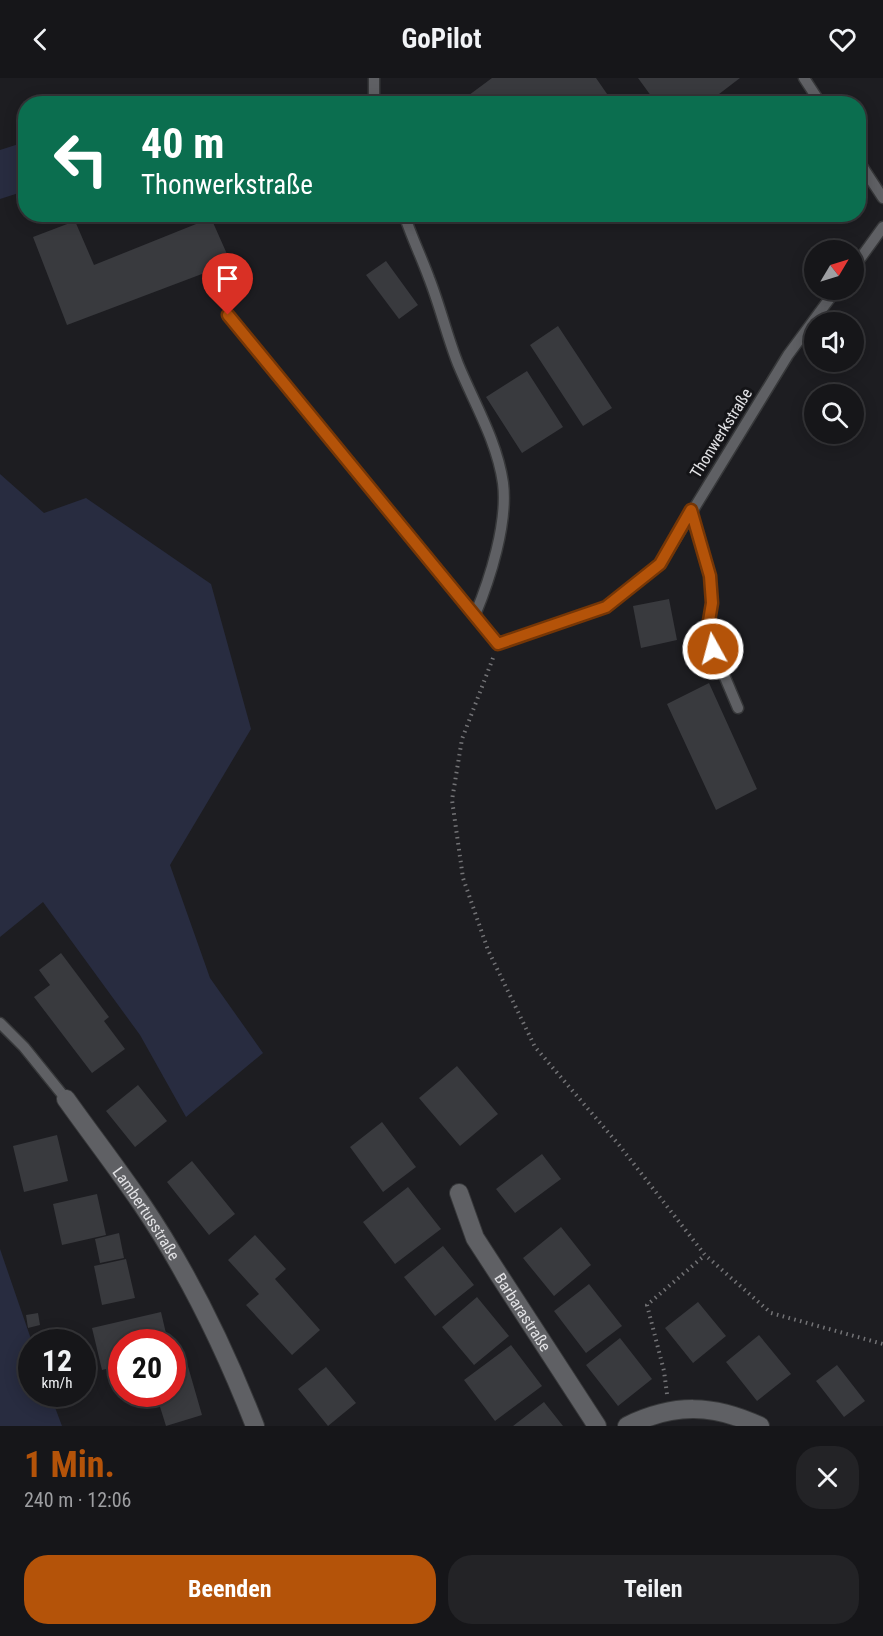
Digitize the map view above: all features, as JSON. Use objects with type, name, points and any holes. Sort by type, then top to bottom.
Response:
[{"type":"street","name":"Lambertusstraße","points":[[66,1099],[142,1205],[202,1306],[238,1381],[255,1426]]},
{"type":"street","name":"Barbarastraße","points":[[459,1193],[475,1238],[597,1426]]},
{"type":"street","points":[[627,1426],[650,1415],[669,1410],[709,1408],[760,1426]]},
{"type":"lane","points":[[374,78],[374,96]]},
{"type":"lane","points":[[804,78],[816,96]]},
{"type":"lane","points":[[866,172],[883,198]]},
{"type":"lane","points":[[406,222],[414,246],[429,276],[458,362],[496,454],[503,485],[501,522],[494,558],[488,584],[475,615]]},
{"type":"lane","points":[[864,253],[883,227]]},
{"type":"lane","name":"Thonwerkstraße","points":[[498,644],[606,607],[660,564],[788,355],[829,300]]},
{"type":"lane","points":[[228,315],[498,644]]},
{"type":"lane","points":[[691,510],[710,576],[712,603],[708,627],[713,649],[738,708]]},
{"type":"lane","name":"Lambertusstraße","points":[[0,1023],[24,1047],[66,1099]]},
{"type":"path","points":[[498,644],[462,739],[452,800],[463,878],[488,950],[535,1047],[619,1144],[705,1255],[771,1313],[883,1344]]},
{"type":"path","points":[[664,1371],[647,1305],[705,1255]]},
{"type":"shaded area","points":[[18,144],[18,193],[0,199],[0,150]]},
{"type":"shaded area","points":[[0,474],[44,513],[86,498],[211,584],[251,729],[170,865],[210,978],[263,1053],[186,1117],[140,1035],[43,902],[0,937]]},
{"type":"shaded area","points":[[0,1249],[28,1329],[18,1329],[18,1407],[55,1407],[62,1426],[0,1426]]},
{"type":"building","points":[[492,78],[596,78],[608,96],[468,96]]},
{"type":"building","points":[[638,78],[740,78],[716,96],[651,96]]},
{"type":"building","points":[[75,222],[94,265],[201,222],[213,222],[231,263],[67,325],[33,237]]},
{"type":"building","points":[[386,261],[418,305],[399,319],[366,275]]},
{"type":"building","points":[[558,326],[612,408],[583,426],[530,345]]},
{"type":"building","points":[[527,371],[563,427],[522,453],[486,397]]},
{"type":"building","points":[[669,599],[677,640],[641,648],[633,606]]},
{"type":"building","points":[[709,683],[757,789],[716,810],[667,704]]},
{"type":"building","points":[[61,953],[109,1017],[104,1021],[125,1049],[92,1073],[34,997],[50,985],[39,970]]},
{"type":"building","points":[[457,1066],[498,1114],[460,1146],[419,1098]]},
{"type":"building","points":[[138,1085],[167,1121],[135,1147],[106,1111]]},
{"type":"building","points":[[382,1122],[416,1167],[383,1192],[350,1147]]},
{"type":"building","points":[[57,1135],[68,1181],[24,1192],[13,1146]]},
{"type":"building","points":[[542,1154],[561,1179],[515,1213],[496,1189]]},
{"type":"building","points":[[192,1161],[235,1214],[209,1235],[167,1182]]},
{"type":"building","points":[[408,1187],[441,1229],[395,1264],[363,1222]]},
{"type":"building","points":[[97,1194],[106,1235],[62,1245],[53,1204]]},
{"type":"building","points":[[561,1227],[591,1265],[554,1296],[523,1258]]},
{"type":"building","points":[[119,1233],[124,1258],[100,1263],[95,1239]]},
{"type":"building","points":[[255,1235],[286,1269],[275,1279],[320,1330],[292,1355],[246,1305],[259,1294],[228,1260]]},
{"type":"building","points":[[443,1246],[474,1285],[435,1316],[404,1277]]},
{"type":"building","points":[[126,1259],[135,1298],[102,1305],[94,1266]]},
{"type":"building","points":[[589,1284],[622,1326],[586,1353],[554,1311]]},
{"type":"building","points":[[477,1297],[509,1336],[474,1365],[442,1327]]},
{"type":"building","points":[[698,1302],[726,1336],[693,1363],[665,1328]]},
{"type":"building","points":[[161,1312],[165,1329],[108,1329],[108,1368],[102,1370],[96,1345],[96,1329],[92,1328]]},
{"type":"building","points":[[38,1313],[40,1325],[28,1328],[26,1315]]},
{"type":"building","points":[[759,1335],[791,1374],[757,1401],[726,1362]]},
{"type":"building","points":[[620,1338],[652,1379],[618,1406],[586,1365]]},
{"type":"building","points":[[511,1345],[542,1386],[495,1421],[464,1380]]},
{"type":"building","points":[[186,1363],[202,1415],[166,1426],[160,1407],[186,1407]]},
{"type":"building","points":[[837,1365],[865,1401],[844,1417],[816,1381]]},
{"type":"building","points":[[326,1367],[356,1403],[328,1426],[298,1389]]},
{"type":"building","points":[[544,1402],[563,1426],[513,1426]]},
{"type":"route","points":[[228,315],[498,644],[606,607],[660,564],[691,510],[710,576],[712,603],[708,627],[713,649]]}]
